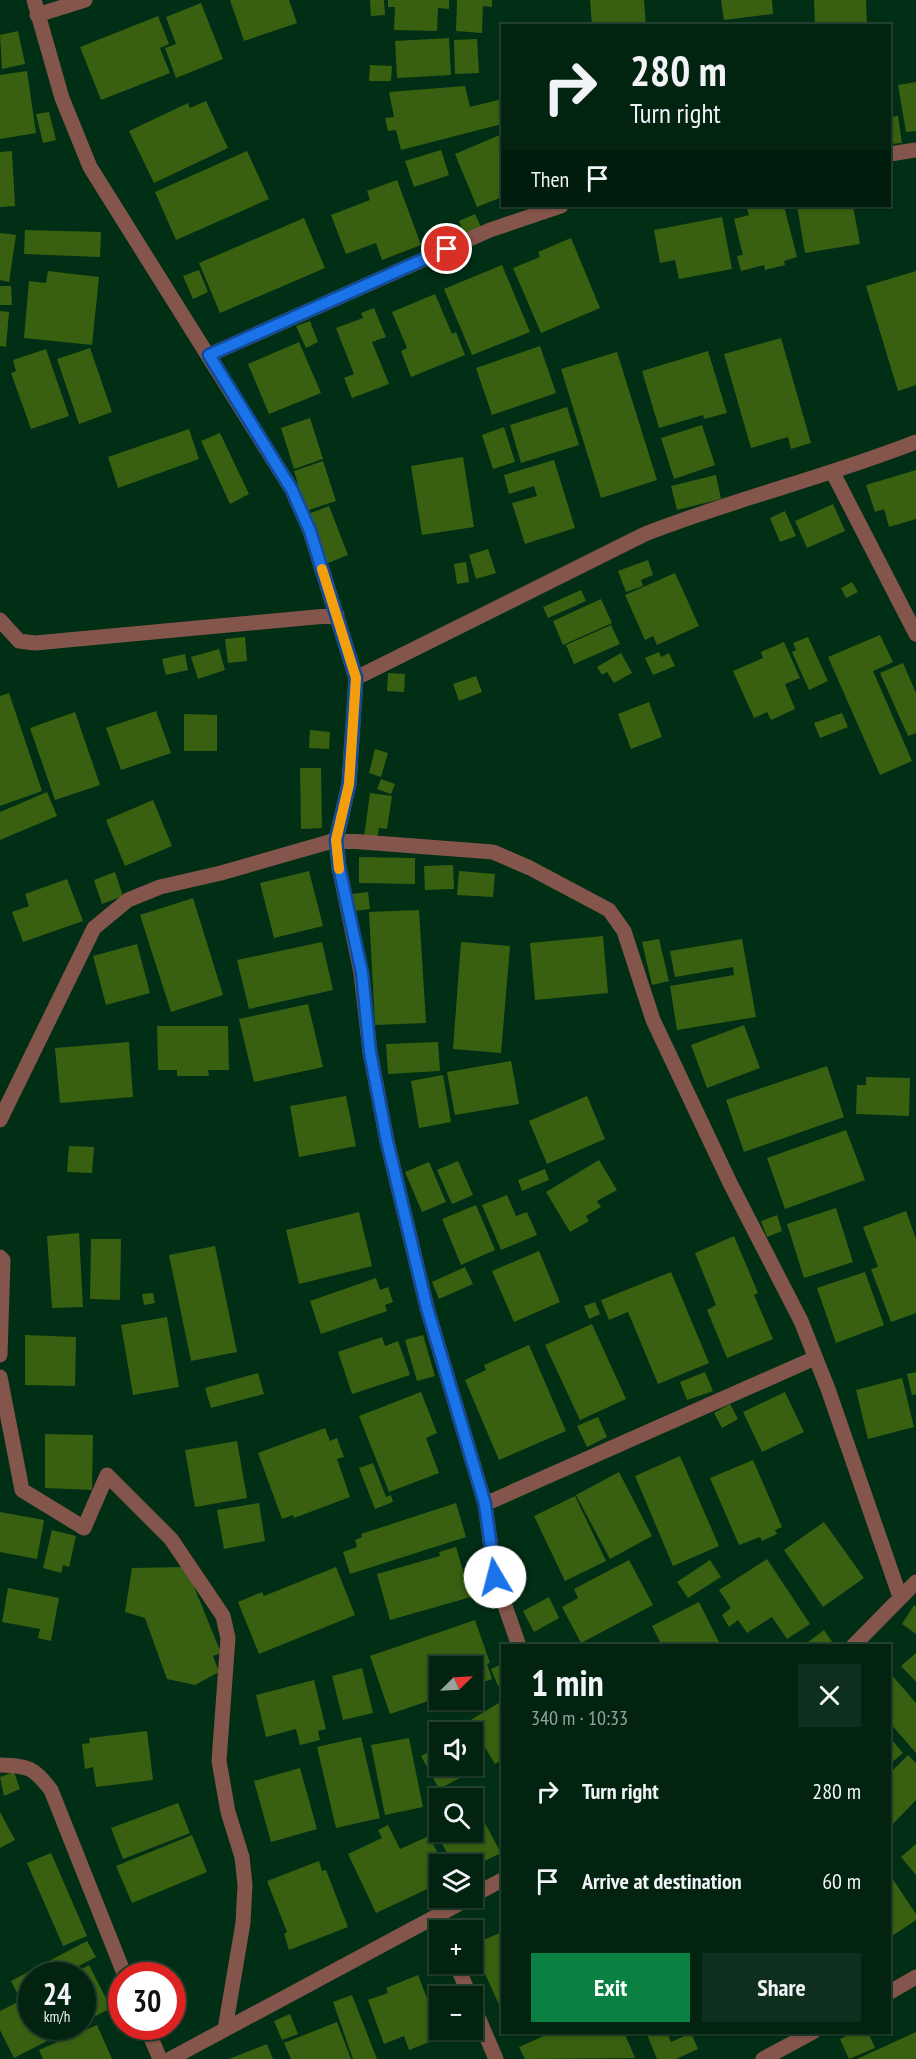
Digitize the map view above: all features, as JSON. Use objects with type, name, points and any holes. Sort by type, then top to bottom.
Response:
[{"type":"street","points":[[85,0],[35,7],[62,98],[90,167],[292,490],[310,531],[356,678],[349,784],[336,840],[339,867],[362,973],[370,1052],[387,1141],[427,1308],[485,1504],[495,1577],[518,1644]]},
{"type":"street","points":[[891,154],[916,150]]},
{"type":"street","points":[[209,355],[490,230],[558,207]]},
{"type":"street","points":[[356,678],[645,534],[695,515],[833,473],[916,442]]},
{"type":"street","points":[[833,473],[916,634]]},
{"type":"street","points":[[0,620],[19,641],[35,642],[337,615]]},
{"type":"street","points":[[0,1120],[94,928],[128,900],[160,887],[221,873],[336,840],[493,852],[530,868],[609,910],[624,931],[653,1020],[730,1183],[801,1321],[900,1598]]},
{"type":"street","points":[[0,1257],[3,1260],[0,1355]]},
{"type":"street","points":[[485,1504],[815,1358]]},
{"type":"street","points":[[0,1377],[22,1490],[84,1528],[107,1474],[171,1539],[223,1616],[228,1638],[219,1761],[228,1812],[242,1857],[244,1885],[243,1923],[225,2029]]},
{"type":"street","points":[[855,1644],[916,1582]]},
{"type":"street","points":[[0,1765],[27,1766],[36,1771],[51,1790],[119,1962]]},
{"type":"street","points":[[483,1890],[501,1881]]},
{"type":"street","points":[[170,2059],[451,1908]]},
{"type":"street","points":[[436,1916],[438,1920]]},
{"type":"street","points":[[891,1991],[916,1977]]},
{"type":"street","points":[[483,2029],[496,2059]]},
{"type":"street","points":[[763,2059],[809,2034]]},
{"type":"street","points":[[152,2040],[160,2059]]},
{"type":"building","points":[[230,0],[289,0],[297,23],[244,41]]},
{"type":"building","points":[[370,0],[384,0],[385,15],[371,16]]},
{"type":"building","points":[[388,0],[449,0],[449,9],[438,8],[437,31],[394,30],[395,7],[388,7]]},
{"type":"building","points":[[457,0],[492,0],[492,7],[483,6],[482,33],[456,31]]},
{"type":"building","points":[[590,0],[644,0],[646,24],[592,24]]},
{"type":"building","points":[[721,0],[772,0],[773,14],[724,20]]},
{"type":"building","points":[[814,0],[866,0],[867,24],[815,24]]},
{"type":"building","points":[[201,3],[223,59],[176,78],[165,48],[176,44],[166,17]]},
{"type":"building","points":[[158,16],[169,44],[160,48],[170,73],[101,100],[80,47]]},
{"type":"building","points":[[18,31],[25,64],[2,69],[0,35]]},
{"type":"building","points":[[449,38],[451,75],[397,78],[395,41]]},
{"type":"building","points":[[477,39],[479,73],[455,74],[454,40]]},
{"type":"building","points":[[370,65],[392,66],[391,81],[369,81]]},
{"type":"building","points":[[27,71],[36,133],[0,139],[0,75]]},
{"type":"building","points":[[916,82],[916,131],[906,132],[898,85]]},
{"type":"building","points":[[465,86],[470,107],[501,99],[501,124],[401,150],[396,130],[388,131],[385,118],[394,117],[389,92]]},
{"type":"building","points":[[206,101],[228,148],[154,183],[129,131],[188,103],[190,108]]},
{"type":"building","points":[[49,112],[56,140],[43,143],[36,114]]},
{"type":"building","points":[[898,116],[902,143],[891,144],[891,117]]},
{"type":"building","points":[[501,134],[501,197],[477,207],[455,154]]},
{"type":"building","points":[[441,150],[449,175],[414,187],[405,161]]},
{"type":"building","points":[[12,151],[15,206],[0,207],[0,152]]},
{"type":"building","points":[[247,151],[269,199],[176,240],[155,192]]},
{"type":"building","points":[[397,180],[421,245],[382,260],[376,243],[346,254],[331,215],[370,200],[367,191]]},
{"type":"building","points":[[746,207],[784,207],[797,257],[784,261],[785,265],[765,270],[764,265],[741,271],[737,256],[743,255],[734,219],[749,215]]},
{"type":"building","points":[[797,207],[853,207],[860,244],[805,253]]},
{"type":"building","points":[[475,214],[483,231],[466,239],[459,221]]},
{"type":"building","points":[[722,217],[732,269],[679,279],[675,260],[660,263],[654,230]]},
{"type":"building","points":[[304,218],[325,268],[220,313],[199,263]]},
{"type":"building","points":[[25,230],[101,232],[100,257],[24,254]]},
{"type":"building","points":[[0,233],[16,235],[9,282],[0,280]]},
{"type":"building","points":[[571,238],[600,308],[541,333],[513,268],[540,257],[538,252]]},
{"type":"building","points":[[502,265],[530,332],[472,355],[444,289]]},
{"type":"building","points":[[199,270],[208,292],[193,299],[183,276]]},
{"type":"building","points":[[48,271],[99,277],[92,345],[24,338],[29,281],[46,283]]},
{"type":"building","points":[[916,271],[916,385],[898,391],[866,286]]},
{"type":"building","points":[[0,286],[11,286],[12,305],[0,305]]},
{"type":"building","points":[[435,294],[452,334],[456,332],[465,355],[411,377],[401,351],[407,348],[392,312]]},
{"type":"building","points":[[374,308],[386,337],[372,342],[389,384],[352,398],[344,378],[354,374],[336,328],[363,318],[361,313]]},
{"type":"building","points":[[0,311],[9,312],[6,347],[0,346]]},
{"type":"building","points":[[310,321],[318,342],[306,348],[296,326]]},
{"type":"building","points":[[781,338],[811,443],[791,449],[788,437],[751,448],[724,354]]},
{"type":"building","points":[[299,342],[321,393],[269,414],[248,364]]},
{"type":"building","points":[[540,346],[556,393],[492,415],[476,368]]},
{"type":"building","points":[[90,348],[112,412],[79,424],[57,359]]},
{"type":"building","points":[[46,349],[69,416],[31,429],[11,373],[16,371],[13,360]]},
{"type":"building","points":[[708,351],[727,413],[704,419],[703,415],[659,428],[642,371]]},
{"type":"building","points":[[617,352],[657,480],[601,498],[561,369]]},
{"type":"building","points":[[567,407],[579,445],[521,463],[510,425]]},
{"type":"building","points":[[310,418],[323,459],[294,469],[281,428]]},
{"type":"building","points":[[702,425],[715,465],[674,479],[661,438]]},
{"type":"building","points":[[504,427],[515,462],[493,469],[482,435]]},
{"type":"building","points":[[189,429],[199,459],[118,488],[108,457]]},
{"type":"building","points":[[220,433],[249,494],[230,504],[201,441]]},
{"type":"building","points":[[463,457],[474,527],[422,535],[411,466]]},
{"type":"building","points":[[554,460],[575,528],[525,544],[512,503],[537,496],[534,486],[509,494],[504,475]]},
{"type":"building","points":[[323,461],[336,501],[306,511],[294,471]]},
{"type":"building","points":[[916,470],[916,519],[889,527],[884,509],[875,512],[866,485]]},
{"type":"building","points":[[716,475],[721,499],[677,510],[671,486]]},
{"type":"building","points":[[833,504],[845,531],[807,548],[795,521]]},
{"type":"building","points":[[329,506],[348,555],[328,563],[308,514]]},
{"type":"building","points":[[785,511],[796,536],[780,542],[770,518]]},
{"type":"building","points":[[488,549],[496,573],[476,579],[469,555]]},
{"type":"building","points":[[648,560],[653,575],[641,580],[643,586],[626,592],[618,571]]},
{"type":"building","points":[[466,562],[469,582],[457,584],[454,564]]},
{"type":"building","points":[[675,573],[699,626],[657,645],[653,636],[645,640],[625,595]]},
{"type":"building","points":[[852,582],[858,592],[846,598],[841,588]]},
{"type":"building","points":[[581,590],[586,601],[548,618],[543,607]]},
{"type":"building","points":[[601,599],[612,623],[563,645],[553,621]]},
{"type":"building","points":[[611,625],[620,644],[574,664],[566,645]]},
{"type":"building","points":[[880,635],[893,662],[873,671],[912,761],[880,775],[828,657]]},
{"type":"building","points":[[245,637],[247,661],[228,663],[225,639]]},
{"type":"building","points":[[808,637],[828,681],[809,690],[792,652],[796,650],[793,643]]},
{"type":"building","points":[[784,642],[800,678],[785,684],[795,709],[771,720],[767,712],[754,718],[733,671],[763,658],[761,652]]},
{"type":"building","points":[[219,649],[225,670],[198,679],[191,657]]},
{"type":"building","points":[[659,652],[661,657],[669,653],[675,666],[653,675],[645,658]]},
{"type":"building","points":[[621,653],[632,673],[614,683],[607,672],[602,675],[597,667]]},
{"type":"building","points":[[185,654],[188,670],[166,675],[162,659]]},
{"type":"building","points":[[903,663],[916,693],[916,733],[908,736],[880,673]]},
{"type":"building","points":[[388,673],[405,674],[404,692],[387,691]]},
{"type":"building","points":[[476,676],[482,692],[459,701],[453,684]]},
{"type":"building","points":[[9,693],[42,791],[0,806],[0,696]]},
{"type":"building","points":[[649,702],[662,737],[631,749],[618,714]]},
{"type":"building","points":[[156,711],[171,753],[121,770],[106,728]]},
{"type":"building","points":[[75,712],[100,785],[55,800],[30,728]]},
{"type":"building","points":[[842,713],[848,727],[820,738],[814,723]]},
{"type":"building","points":[[184,714],[217,715],[217,751],[184,751]]},
{"type":"building","points":[[310,730],[330,732],[329,749],[309,748]]},
{"type":"building","points":[[375,749],[388,753],[381,777],[369,773]]},
{"type":"building","points":[[300,768],[321,768],[322,828],[301,829]]},
{"type":"building","points":[[381,779],[395,784],[391,794],[377,789]]},
{"type":"building","points":[[47,792],[57,816],[0,840],[0,812]]},
{"type":"building","points":[[370,793],[392,796],[387,829],[379,828],[377,839],[364,837]]},
{"type":"building","points":[[153,800],[172,846],[125,866],[106,820]]},
{"type":"building","points":[[359,857],[415,858],[415,884],[359,883]]},
{"type":"building","points":[[453,865],[454,889],[425,890],[424,866]]},
{"type":"building","points":[[309,871],[323,926],[274,938],[260,883]]},
{"type":"building","points":[[459,871],[495,874],[493,897],[457,895]]},
{"type":"building","points":[[115,872],[123,896],[102,904],[94,880]]},
{"type":"building","points":[[67,879],[83,921],[23,942],[12,912],[29,906],[25,894]]},
{"type":"building","points":[[368,892],[370,909],[354,911],[352,894]]},
{"type":"building","points":[[193,898],[223,995],[171,1012],[140,915]]},
{"type":"building","points":[[419,910],[426,1023],[375,1025],[369,912]]},
{"type":"building","points":[[603,936],[608,993],[535,1000],[530,943]]},
{"type":"building","points":[[659,939],[669,981],[652,985],[642,942]]},
{"type":"building","points":[[742,939],[756,1017],[677,1030],[670,986],[734,975],[733,967],[675,977],[670,951]]},
{"type":"building","points":[[322,942],[333,990],[249,1009],[237,960]]},
{"type":"building","points":[[461,942],[510,946],[501,1053],[453,1049]]},
{"type":"building","points":[[137,944],[150,993],[106,1005],[93,956]]},
{"type":"building","points":[[308,1004],[323,1067],[254,1082],[239,1019]]},
{"type":"building","points":[[744,1025],[760,1068],[707,1088],[691,1045]]},
{"type":"building","points":[[157,1026],[228,1026],[229,1070],[208,1070],[209,1076],[177,1076],[177,1070],[158,1070]]},
{"type":"building","points":[[129,1042],[133,1097],[60,1103],[55,1048]]},
{"type":"building","points":[[438,1042],[440,1071],[388,1074],[386,1044]]},
{"type":"building","points":[[511,1061],[519,1104],[455,1115],[447,1072]]},
{"type":"building","points":[[827,1066],[844,1117],[744,1152],[726,1100]]},
{"type":"building","points":[[443,1075],[451,1122],[419,1128],[411,1081]]},
{"type":"building","points":[[866,1077],[910,1078],[909,1116],[856,1114],[857,1085],[866,1085]]},
{"type":"building","points":[[346,1096],[356,1146],[299,1157],[290,1106]]},
{"type":"building","points":[[587,1096],[605,1139],[547,1164],[529,1121]]},
{"type":"building","points":[[846,1130],[865,1180],[785,1209],[767,1158]]},
{"type":"building","points":[[69,1146],[94,1147],[92,1173],[67,1172]]},
{"type":"building","points":[[599,1160],[617,1190],[597,1201],[601,1207],[586,1216],[589,1221],[570,1232],[546,1192]]},
{"type":"building","points":[[458,1161],[473,1195],[452,1204],[437,1170]]},
{"type":"building","points":[[429,1162],[446,1202],[422,1212],[405,1172]]},
{"type":"building","points":[[545,1169],[549,1180],[522,1191],[518,1180]]},
{"type":"building","points":[[507,1195],[516,1216],[527,1212],[537,1235],[501,1250],[482,1205]]},
{"type":"building","points":[[476,1205],[495,1250],[461,1265],[442,1219]]},
{"type":"building","points":[[836,1208],[853,1262],[804,1278],[787,1224]]},
{"type":"building","points":[[906,1211],[916,1239],[916,1313],[891,1322],[871,1269],[878,1267],[863,1227]]},
{"type":"building","points":[[359,1212],[372,1266],[299,1284],[286,1230]]},
{"type":"building","points":[[777,1215],[782,1231],[767,1237],[761,1221]]},
{"type":"building","points":[[79,1233],[83,1307],[52,1308],[47,1236]]},
{"type":"building","points":[[734,1236],[758,1293],[754,1295],[773,1339],[727,1358],[707,1310],[716,1305],[695,1253]]},
{"type":"building","points":[[91,1239],[121,1239],[120,1300],[90,1299]]},
{"type":"building","points":[[215,1246],[237,1352],[191,1361],[169,1255]]},
{"type":"building","points":[[539,1251],[560,1302],[514,1322],[492,1271]]},
{"type":"building","points":[[465,1267],[473,1284],[439,1299],[432,1282]]},
{"type":"building","points":[[671,1272],[709,1363],[658,1384],[628,1312],[609,1320],[601,1300]]},
{"type":"building","points":[[865,1272],[884,1325],[836,1343],[817,1288]]},
{"type":"building","points":[[376,1278],[380,1290],[388,1287],[393,1302],[385,1305],[387,1311],[321,1334],[310,1301]]},
{"type":"building","points":[[153,1293],[155,1303],[144,1305],[142,1294]]},
{"type":"building","points":[[595,1302],[600,1314],[589,1319],[584,1306]]},
{"type":"building","points":[[167,1317],[179,1387],[133,1395],[121,1325]]},
{"type":"building","points":[[592,1324],[626,1399],[580,1420],[545,1345]]},
{"type":"building","points":[[25,1335],[76,1337],[75,1386],[25,1385]]},
{"type":"building","points":[[423,1335],[435,1376],[417,1381],[405,1340]]},
{"type":"building","points":[[382,1337],[385,1346],[398,1341],[410,1375],[352,1394],[338,1352]]},
{"type":"building","points":[[529,1345],[566,1431],[499,1460],[465,1380],[486,1370],[484,1365]]},
{"type":"building","points":[[705,1372],[713,1391],[687,1400],[680,1382]]},
{"type":"building","points":[[916,1372],[916,1394],[912,1395],[907,1374]]},
{"type":"building","points":[[258,1373],[264,1394],[211,1408],[205,1388]]},
{"type":"building","points":[[902,1378],[914,1427],[868,1439],[856,1390]]},
{"type":"building","points":[[421,1392],[437,1433],[426,1438],[439,1473],[389,1492],[359,1416]]},
{"type":"building","points":[[785,1392],[804,1432],[762,1452],[743,1412]]},
{"type":"building","points":[[730,1404],[738,1419],[722,1428],[714,1413]]},
{"type":"building","points":[[598,1417],[607,1437],[587,1447],[577,1426]]},
{"type":"building","points":[[325,1428],[330,1441],[337,1438],[344,1457],[337,1459],[350,1497],[294,1518],[293,1515],[282,1519],[258,1453]]},
{"type":"building","points":[[45,1434],[93,1435],[92,1490],[45,1488]]},
{"type":"building","points":[[237,1441],[247,1498],[195,1507],[185,1450]]},
{"type":"building","points":[[680,1456],[719,1546],[673,1566],[635,1476]]},
{"type":"building","points":[[753,1460],[782,1527],[775,1530],[777,1534],[762,1541],[760,1537],[739,1545],[710,1478]]},
{"type":"building","points":[[373,1463],[386,1497],[391,1495],[393,1502],[375,1509],[359,1468]]},
{"type":"building","points":[[619,1472],[652,1536],[610,1559],[576,1495]]},
{"type":"building","points":[[575,1496],[606,1561],[565,1581],[534,1516]]},
{"type":"building","points":[[259,1503],[265,1541],[224,1549],[217,1510]]},
{"type":"building","points":[[456,1503],[466,1537],[350,1574],[343,1552],[357,1547],[355,1540],[362,1537],[361,1534]]},
{"type":"building","points":[[0,1512],[44,1520],[37,1559],[0,1552]]},
{"type":"building","points":[[824,1522],[864,1578],[823,1607],[784,1550]]},
{"type":"building","points":[[52,1530],[76,1536],[69,1567],[63,1565],[61,1573],[43,1568]]},
{"type":"building","points":[[456,1547],[471,1597],[390,1620],[377,1574],[440,1556],[439,1552]]},
{"type":"building","points":[[767,1559],[810,1624],[787,1639],[772,1617],[747,1633],[738,1620],[729,1627],[722,1615],[731,1608],[719,1590]]},
{"type":"building","points":[[629,1560],[653,1605],[581,1643],[562,1607],[578,1598],[574,1589]]},
{"type":"building","points":[[710,1560],[721,1577],[688,1598],[677,1582]]},
{"type":"building","points":[[186,1567],[221,1653],[213,1656],[219,1672],[195,1685],[167,1679],[145,1618],[125,1612],[132,1568]]},
{"type":"building","points":[[336,1567],[355,1615],[259,1654],[238,1602],[262,1592],[264,1596]]},
{"type":"building","points":[[8,1588],[59,1598],[51,1641],[38,1638],[40,1629],[2,1622]]},
{"type":"building","points":[[549,1597],[559,1618],[534,1632],[523,1611]]},
{"type":"building","points":[[699,1602],[720,1644],[661,1644],[652,1626]]},
{"type":"building","points":[[914,1605],[916,1607],[916,1634],[902,1624]]},
{"type":"building","points":[[475,1620],[490,1663],[487,1664],[492,1679],[483,1682],[483,1656],[429,1656],[429,1701],[390,1714],[370,1656]]},
{"type":"building","points":[[824,1630],[834,1644],[809,1644],[808,1642]]},
{"type":"building","points":[[916,1653],[916,1682],[901,1666]]},
{"type":"building","points":[[501,1664],[501,1684],[498,1686],[491,1669]]},
{"type":"building","points":[[362,1668],[373,1713],[343,1720],[332,1676]]},
{"type":"building","points":[[891,1674],[916,1703],[916,1753],[891,1724]]},
{"type":"building","points":[[314,1680],[326,1729],[318,1731],[320,1740],[300,1745],[296,1729],[266,1737],[256,1695]]},
{"type":"building","points":[[501,1702],[501,1761],[495,1764],[483,1744],[483,1722],[470,1722]]},
{"type":"building","points":[[147,1731],[153,1780],[96,1787],[93,1767],[85,1769],[82,1744],[90,1743],[89,1738]]},
{"type":"building","points":[[361,1737],[380,1818],[336,1828],[317,1747]]},
{"type":"building","points":[[409,1738],[423,1807],[385,1815],[371,1745]]},
{"type":"building","points":[[891,1739],[903,1753],[891,1763]]},
{"type":"building","points":[[429,1752],[429,1771],[421,1756]]},
{"type":"building","points":[[908,1755],[916,1763],[916,1800],[891,1826],[891,1772]]},
{"type":"building","points":[[300,1768],[317,1829],[271,1842],[254,1781]]},
{"type":"building","points":[[14,1772],[20,1789],[4,1796],[0,1777]]},
{"type":"building","points":[[432,1776],[464,1776],[441,1788],[438,1788]]},
{"type":"building","points":[[178,1803],[190,1833],[123,1859],[111,1828]]},
{"type":"building","points":[[0,1812],[15,1840],[0,1848]]},
{"type":"building","points":[[483,1819],[501,1853],[483,1862],[483,1854],[448,1854],[441,1842],[483,1842]]},
{"type":"building","points":[[388,1825],[400,1849],[429,1836],[429,1842],[432,1842],[438,1854],[429,1854],[429,1888],[376,1913],[348,1854],[382,1838],[378,1830]]},
{"type":"building","points":[[192,1835],[207,1872],[132,1903],[116,1866]]},
{"type":"building","points":[[916,1844],[916,1875],[901,1857]]},
{"type":"building","points":[[51,1853],[87,1936],[63,1946],[27,1863]]},
{"type":"building","points":[[319,1861],[322,1871],[326,1870],[348,1927],[289,1950],[284,1934],[287,1932],[267,1881]]},
{"type":"building","points":[[891,1876],[916,1914],[916,1920],[892,1936]]},
{"type":"building","points":[[501,1932],[501,2009],[483,1969],[483,1940]]},
{"type":"building","points":[[87,1941],[96,1957],[87,1962],[47,1962]]},
{"type":"building","points":[[418,1975],[429,2003],[429,2040],[434,2040],[409,2050],[404,2036],[384,2044],[368,2000],[388,1993],[386,1988]]},
{"type":"building","points":[[18,1977],[18,1995],[11,1981]]},
{"type":"building","points":[[96,1979],[108,2002],[108,2010],[96,2016]]},
{"type":"building","points":[[352,1995],[377,2059],[353,2059],[333,2002]]},
{"type":"building","points":[[18,2002],[18,2040],[49,2040],[14,2058],[0,2030],[0,2011]]},
{"type":"building","points":[[290,2014],[298,2034],[282,2040],[274,2021]]},
{"type":"building","points":[[337,2022],[351,2059],[291,2059],[284,2043]]},
{"type":"building","points":[[96,2025],[112,2059],[43,2059],[39,2050],[62,2040],[96,2040]]},
{"type":"building","points":[[916,2032],[916,2059],[857,2059]]},
{"type":"building","points":[[548,2034],[625,2034],[635,2058],[525,2059],[519,2047]]},
{"type":"building","points":[[647,2034],[668,2034],[671,2042],[691,2034],[698,2049],[676,2059],[657,2059]]},
{"type":"building","points":[[851,2034],[869,2034],[875,2048],[849,2059],[840,2039]]},
{"type":"building","points":[[267,2044],[273,2059],[229,2059]]},
{"type":"slow traffic","points":[[322,569],[356,678],[349,784],[336,840],[339,869]]},
{"type":"route","points":[[447,249],[209,355],[292,490],[310,531],[356,678],[349,784],[336,840],[339,867],[362,973],[370,1052],[387,1141],[427,1308],[485,1504],[495,1577]]}]
